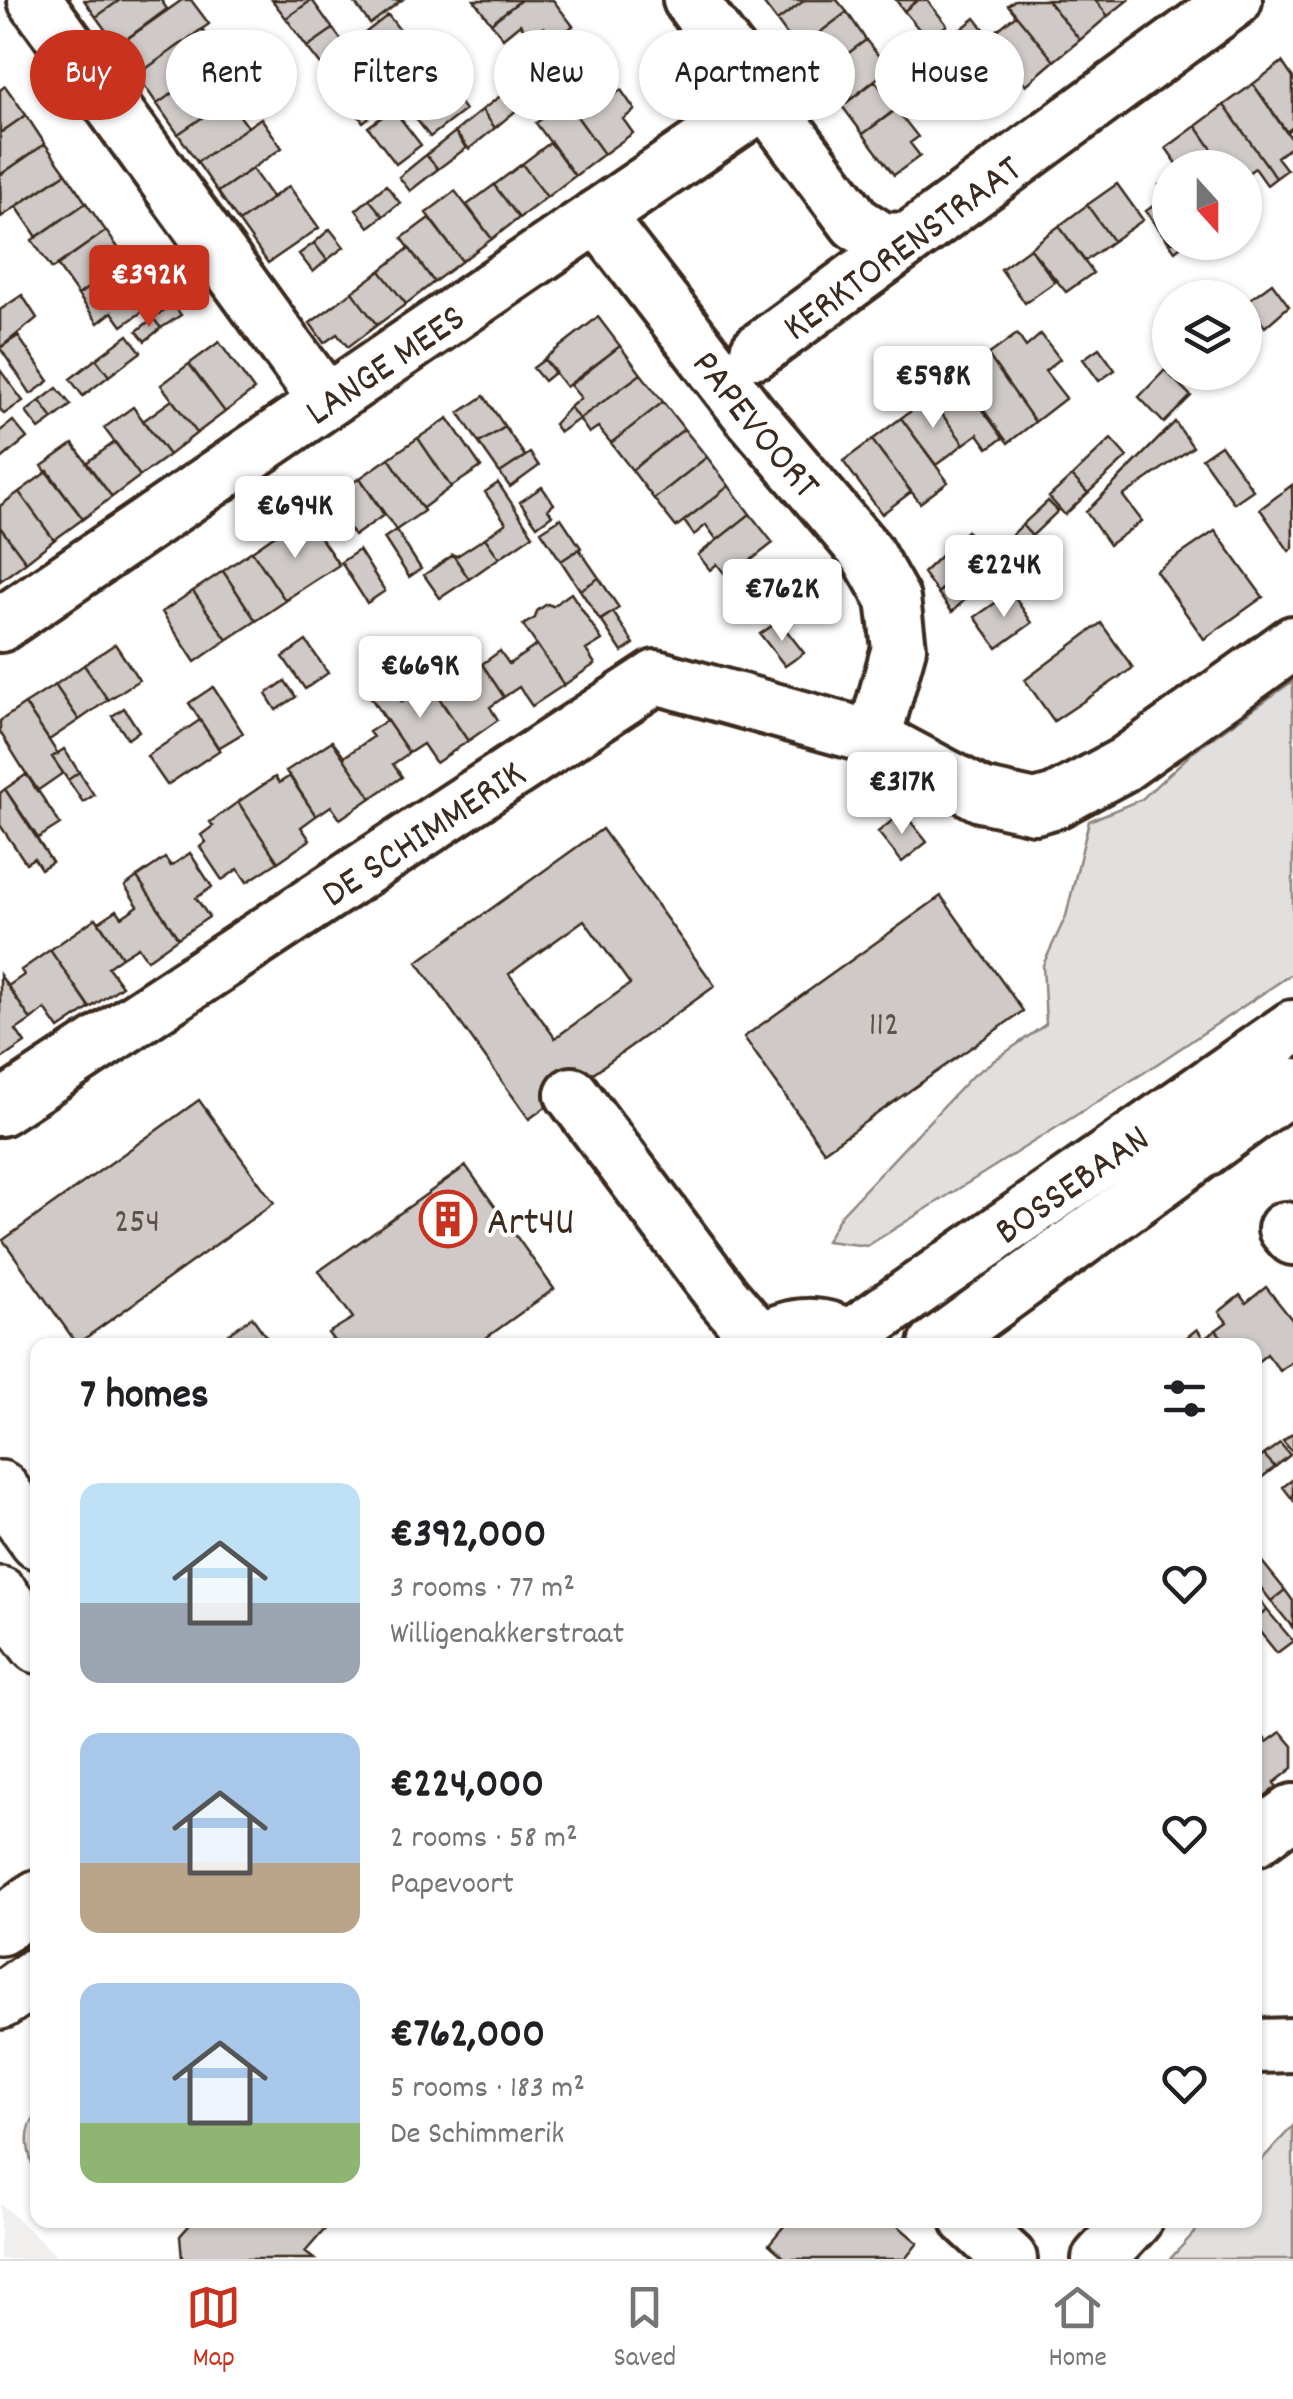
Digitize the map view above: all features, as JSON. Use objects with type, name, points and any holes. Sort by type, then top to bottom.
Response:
[{"type":"main road","points":[[0,1488],[30,1531]]},
{"type":"main road","points":[[0,1595],[30,1634]]},
{"type":"main road","points":[[0,1927],[30,1904]]},
{"type":"main road","points":[[0,2001],[30,1980]]},
{"type":"street","points":[[35,0],[326,401]]},
{"type":"street","points":[[690,0],[713,30]]},
{"type":"street","name":"KERKTORENSTRAAT","points":[[757,351],[1235,0]]},
{"type":"street","name":"LANGE MEES","points":[[0,624],[737,120]]},
{"type":"street","points":[[781,120],[856,223],[882,239],[907,240]]},
{"type":"street","name":"PAPEVOORT","points":[[597,216],[749,414],[866,552],[894,599],[898,648],[874,738]]},
{"type":"street","points":[[874,738],[981,795],[1035,806],[1056,800],[1123,765],[1293,643]]},
{"type":"street","name":"DE SCHIMMERIK","points":[[0,1109],[656,677],[874,738]]},
{"type":"street","name":"BOSSEBAAN","points":[[858,1338],[1293,1027]]},
{"type":"street","name":"BOSSEBAAN","points":[[946,1338],[1293,1085]]},
{"type":"street","points":[[572,1094],[755,1338]]},
{"type":"street","points":[[767,1338],[804,1325],[828,1327],[848,1338]]},
{"type":"street","points":[[1262,1833],[1293,1811]]},
{"type":"street","points":[[1262,2046],[1293,2045]]},
{"type":"street","points":[[977,2228],[1010,2259]]},
{"type":"street","points":[[1100,2259],[1129,2228]]},
{"type":"shaded area","points":[[1293,681],[1293,973],[1145,1072],[867,1246],[826,1241],[841,1215],[972,1076],[1046,1024],[1043,965],[1066,916],[1089,821],[1142,799],[1194,751]]},
{"type":"shaded area","points":[[1293,2126],[1293,2259],[1170,2259],[1199,2228],[1262,2228],[1262,2159]]},
{"type":"shaded area","points":[[0,2203],[60,2259],[0,2259]]},
{"type":"building","points":[[84,0],[120,0],[96,17]]},
{"type":"building","points":[[120,0],[161,0],[167,9],[139,30],[105,30],[96,17]]},
{"type":"building","points":[[182,0],[191,0],[209,24],[201,30],[166,30],[166,54],[146,69],[146,30],[140,30]]},
{"type":"building","points":[[272,0],[312,0],[286,18]]},
{"type":"building","points":[[312,0],[333,29],[317,30],[317,40],[307,47],[286,18]]},
{"type":"building","points":[[402,0],[370,24],[354,2]]},
{"type":"building","points":[[474,0],[521,0],[491,23]]},
{"type":"building","points":[[521,0],[553,0],[573,26],[568,30],[525,30],[520,24],[513,30],[497,30],[491,23]]},
{"type":"building","points":[[761,0],[805,0],[777,21]]},
{"type":"building","points":[[805,0],[837,0],[847,12],[823,30],[784,30],[777,21]]},
{"type":"building","points":[[896,0],[918,0],[904,11]]},
{"type":"building","points":[[918,0],[927,0],[947,25],[941,30],[920,30],[904,11]]},
{"type":"building","points":[[1015,0],[1047,0],[1080,40],[1054,61],[1008,5]]},
{"type":"building","points":[[1047,0],[1095,0],[1108,16],[1080,40]]},
{"type":"building","points":[[1095,0],[1128,0],[1108,16]]},
{"type":"building","points":[[847,12],[866,40],[855,48],[855,30],[823,30]]},
{"type":"building","points":[[388,15],[400,30],[369,30]]},
{"type":"building","points":[[1016,15],[1054,61],[1026,85],[1024,30],[997,30]]},
{"type":"building","points":[[975,18],[985,30],[960,30]]},
{"type":"building","points":[[317,40],[317,60],[307,47]]},
{"type":"building","points":[[866,40],[875,51],[875,80],[855,96],[855,48]]},
{"type":"building","points":[[166,54],[166,98],[157,104],[146,88],[146,69]]},
{"type":"building","points":[[1282,62],[1293,78],[1293,127],[1286,132],[1253,84]]},
{"type":"building","points":[[875,81],[875,120],[882,120],[863,134],[852,120],[855,96]]},
{"type":"building","points":[[1253,84],[1293,141],[1277,157],[1287,170],[1276,178],[1262,158],[1262,150],[1256,150],[1224,105]]},
{"type":"building","points":[[5,86],[26,115],[0,133],[0,90]]},
{"type":"building","points":[[621,90],[635,110],[623,119],[633,133],[604,154],[580,120],[619,120]]},
{"type":"building","points":[[166,98],[166,117],[157,104]]},
{"type":"building","points":[[494,101],[494,120],[505,120],[495,128],[482,110]]},
{"type":"building","points":[[1224,105],[1256,150],[1213,150],[1196,126]]},
{"type":"building","points":[[482,110],[495,128],[469,149],[455,132]]},
{"type":"building","points":[[26,115],[45,144],[0,175],[0,133]]},
{"type":"building","points":[[168,120],[199,120],[178,134]]},
{"type":"building","points":[[199,120],[243,120],[248,127],[197,162],[178,134]]},
{"type":"building","points":[[258,120],[262,120],[282,148],[218,192],[197,162]]},
{"type":"building","points":[[378,120],[402,120],[421,145],[396,164],[368,127]]},
{"type":"building","points":[[417,120],[452,120],[430,137]]},
{"type":"building","points":[[580,120],[604,154],[575,176],[536,123]]},
{"type":"building","points":[[881,120],[905,120],[918,137],[910,143],[920,156],[894,175],[863,134]]},
{"type":"building","points":[[1196,126],[1213,150],[1167,150]]},
{"type":"building","points":[[455,132],[466,148],[438,169],[426,155]]},
{"type":"building","points":[[551,142],[575,176],[547,197],[522,164]]},
{"type":"building","points":[[45,144],[66,173],[1,217],[0,175]]},
{"type":"building","points":[[426,155],[438,169],[410,191],[399,177]]},
{"type":"building","points":[[1262,158],[1276,178],[1267,185],[1262,178]]},
{"type":"building","points":[[522,164],[547,197],[519,218],[494,185]]},
{"type":"building","points":[[252,169],[272,197],[289,186],[239,222],[218,192]]},
{"type":"building","points":[[66,173],[86,203],[37,237],[16,206]]},
{"type":"building","points":[[1117,184],[1143,220],[1113,241],[1087,205]]},
{"type":"building","points":[[386,185],[400,203],[383,216],[369,199]]},
{"type":"building","points":[[494,185],[519,218],[492,239],[467,205]]},
{"type":"building","points":[[289,186],[319,228],[268,263],[239,222]]},
{"type":"building","points":[[455,191],[492,239],[462,261],[426,213]]},
{"type":"building","points":[[369,199],[383,216],[369,227],[356,210]]},
{"type":"building","points":[[86,203],[106,231],[52,269],[32,240]]},
{"type":"building","points":[[1087,205],[1113,241],[1085,261],[1059,226]]},
{"type":"building","points":[[429,218],[462,261],[434,282],[402,238]]},
{"type":"building","points":[[1059,226],[1093,273],[1066,292],[1030,248]]},
{"type":"building","points":[[330,229],[344,247],[327,260],[314,243]]},
{"type":"building","points":[[106,231],[127,260],[78,295],[57,265]]},
{"type":"building","points":[[314,243],[327,260],[313,272],[299,254]]},
{"type":"building","points":[[409,248],[434,282],[406,304],[380,271]]},
{"type":"building","points":[[1030,248],[1055,282],[1025,303],[1001,269]]},
{"type":"building","points":[[127,260],[156,302],[122,326],[112,312],[98,323],[78,295]]},
{"type":"building","points":[[380,271],[406,304],[377,325],[352,292]]},
{"type":"building","points":[[1272,283],[1289,306],[1265,327],[1262,323],[1262,290]]},
{"type":"building","points":[[352,292],[377,325],[348,347],[337,334],[324,343],[310,323]]},
{"type":"building","points":[[22,295],[37,318],[0,348],[0,310]]},
{"type":"building","points":[[173,304],[181,315],[161,328],[153,318]]},
{"type":"building","points":[[598,317],[620,346],[566,387],[544,359]]},
{"type":"building","points":[[153,318],[161,328],[145,341],[137,331]]},
{"type":"building","points":[[1017,334],[1026,347],[1041,334],[1060,359],[1045,371],[1066,398],[1035,422],[988,355]]},
{"type":"building","points":[[128,335],[141,352],[109,376],[96,359]]},
{"type":"building","points":[[18,336],[49,381],[31,394],[0,348]]},
{"type":"building","points":[[219,342],[254,390],[225,412],[189,364]]},
{"type":"building","points":[[620,346],[641,374],[579,419],[570,407],[581,398],[570,385]]},
{"type":"building","points":[[1099,348],[1115,370],[1099,381],[1083,359]]},
{"type":"building","points":[[988,355],[1035,422],[1008,443],[959,377]]},
{"type":"building","points":[[96,359],[109,376],[83,396],[70,379]]},
{"type":"building","points":[[545,359],[555,372],[544,381],[533,368]]},
{"type":"building","points":[[189,364],[225,412],[197,433],[161,385]]},
{"type":"building","points":[[0,370],[23,401],[4,414],[0,409]]},
{"type":"building","points":[[641,374],[663,402],[611,443],[598,427],[589,433],[579,419]]},
{"type":"building","points":[[959,377],[1003,438],[988,448],[978,434],[964,444],[930,398]]},
{"type":"building","points":[[1152,384],[1152,390],[1185,390],[1191,396],[1164,423],[1139,397]]},
{"type":"building","points":[[57,388],[71,405],[53,419],[40,401]]},
{"type":"building","points":[[484,396],[505,427],[479,443],[459,413]]},
{"type":"building","points":[[930,398],[964,444],[936,465],[901,418]]},
{"type":"building","points":[[172,400],[197,433],[169,455],[143,421]]},
{"type":"building","points":[[40,401],[53,419],[39,429],[26,412]]},
{"type":"building","points":[[663,402],[684,429],[632,470],[611,443]]},
{"type":"building","points":[[133,407],[169,455],[140,476],[104,428]]},
{"type":"building","points":[[570,407],[579,419],[560,432],[554,424]]},
{"type":"building","points":[[448,418],[481,467],[451,487],[418,438]]},
{"type":"building","points":[[901,418],[948,482],[920,503],[872,440]]},
{"type":"building","points":[[13,421],[27,438],[0,460],[0,431]]},
{"type":"building","points":[[1175,422],[1193,447],[1123,496],[1142,521],[1109,545],[1086,512]]},
{"type":"building","points":[[505,427],[525,456],[500,473],[479,443]]},
{"type":"building","points":[[684,429],[707,457],[654,499],[632,470]]},
{"type":"building","points":[[418,438],[451,487],[424,511],[389,458]]},
{"type":"building","points":[[1111,439],[1127,457],[1088,493],[1072,476]]},
{"type":"building","points":[[872,440],[911,492],[882,514],[843,461]]},
{"type":"building","points":[[115,442],[140,476],[112,497],[86,463]]},
{"type":"building","points":[[73,444],[112,497],[83,519],[42,466]]},
{"type":"building","points":[[1221,445],[1253,490],[1234,503],[1202,458]]},
{"type":"building","points":[[530,453],[539,466],[510,487],[500,473]]},
{"type":"building","points":[[707,457],[729,486],[676,527],[654,499]]},
{"type":"building","points":[[389,458],[424,511],[396,530],[360,478]]},
{"type":"building","points":[[48,471],[83,519],[54,540],[19,492]]},
{"type":"building","points":[[1072,476],[1088,493],[1065,515],[1049,497]]},
{"type":"building","points":[[360,478],[384,515],[354,536],[329,499]]},
{"type":"building","points":[[498,483],[533,535],[499,558],[485,538],[506,523],[485,492]]},
{"type":"building","points":[[1292,485],[1293,548],[1289,551],[1260,509]]},
{"type":"building","points":[[729,486],[750,514],[717,540],[706,525],[694,535],[684,521]]},
{"type":"building","points":[[542,487],[554,504],[548,509],[552,515],[537,526],[520,502]]},
{"type":"building","points":[[19,492],[54,540],[26,562],[0,527],[0,506]]},
{"type":"building","points":[[1048,501],[1058,511],[1032,536],[1022,525]]},
{"type":"building","points":[[750,514],[773,543],[728,578],[717,564],[710,570],[698,555]]},
{"type":"building","points":[[561,518],[581,548],[561,561],[541,531]]},
{"type":"building","points":[[312,525],[339,565],[285,600],[252,551],[281,531],[288,541]]},
{"type":"building","points":[[1022,525],[1032,536],[1006,560],[992,541],[999,548]]},
{"type":"building","points":[[0,527],[26,562],[0,581]]},
{"type":"building","points":[[396,530],[421,569],[409,577],[384,538]]},
{"type":"building","points":[[967,531],[982,551],[938,593],[923,573]]},
{"type":"building","points":[[1215,531],[1263,597],[1204,639],[1156,571]]},
{"type":"building","points":[[485,538],[499,558],[469,579],[453,555]]},
{"type":"building","points":[[992,541],[1006,560],[952,612],[938,593]]},
{"type":"building","points":[[579,549],[599,578],[580,590],[561,561]]},
{"type":"building","points":[[359,550],[385,591],[367,603],[341,562]]},
{"type":"building","points":[[252,551],[285,600],[290,598],[256,621],[223,571]]},
{"type":"building","points":[[453,555],[469,579],[440,598],[424,575]]},
{"type":"building","points":[[223,571],[256,621],[227,640],[193,591]]},
{"type":"building","points":[[599,578],[619,608],[600,620],[580,590]]},
{"type":"building","points":[[193,591],[227,640],[195,662],[162,612]]},
{"type":"building","points":[[1011,592],[1032,623],[997,648],[975,617]]},
{"type":"building","points":[[571,593],[602,640],[586,650],[595,664],[564,685],[523,625],[547,604],[553,606]]},
{"type":"building","points":[[613,612],[634,644],[622,652],[601,620]]},
{"type":"building","points":[[779,621],[804,653],[785,666],[760,634]]},
{"type":"building","points":[[1101,623],[1133,668],[1054,721],[1025,680]]},
{"type":"building","points":[[306,641],[328,673],[305,689],[283,657]]},
{"type":"building","points":[[115,644],[139,680],[108,700],[84,665]]},
{"type":"building","points":[[537,645],[564,685],[532,706],[519,687],[504,697],[482,664],[500,651],[509,664]]},
{"type":"building","points":[[482,664],[504,697],[490,707],[498,720],[468,741],[425,677],[439,668],[455,691],[469,682],[464,675]]},
{"type":"building","points":[[84,665],[108,700],[79,720],[55,685]]},
{"type":"building","points":[[387,680],[402,702],[429,684],[468,741],[436,763],[423,744],[409,753],[368,693]]},
{"type":"building","points":[[285,681],[296,697],[276,710],[266,694]]},
{"type":"building","points":[[55,685],[79,720],[49,740],[25,704]]},
{"type":"building","points":[[213,687],[243,733],[218,748],[189,703]]},
{"type":"building","points":[[368,693],[409,753],[393,764],[402,777],[371,798],[332,741],[344,757],[373,737],[369,732],[386,721]]},
{"type":"building","points":[[25,704],[58,754],[52,757],[63,773],[37,791],[0,732],[0,721]]},
{"type":"building","points":[[124,708],[139,731],[128,739],[112,716]]},
{"type":"building","points":[[200,720],[220,750],[167,785],[147,756]]},
{"type":"building","points":[[332,741],[371,798],[340,819],[331,806],[316,816],[286,771]]},
{"type":"building","points":[[64,749],[79,772],[68,780],[52,757]]},
{"type":"building","points":[[79,772],[94,795],[83,802],[68,780]]},
{"type":"building","points":[[27,774],[60,824],[38,838],[5,789]]},
{"type":"building","points":[[290,776],[316,816],[301,827],[310,840],[278,862],[238,802],[275,777],[279,783]]},
{"type":"building","points":[[5,789],[52,862],[41,869],[34,858],[26,863],[0,825],[0,793]]},
{"type":"building","points":[[238,802],[278,862],[247,882],[238,869],[222,880],[200,847],[206,842],[201,835],[213,826],[210,822]]},
{"type":"building","points":[[903,812],[927,842],[902,862],[878,832]]},
{"type":"building","points":[[602,829],[715,986],[529,1119],[417,962]],"holes":[[[584,920],[630,984],[555,1038],[509,974]]]},
{"type":"building","points":[[190,853],[212,887],[196,898],[209,917],[178,938],[137,877],[165,858],[171,866]]},
{"type":"building","points":[[137,877],[178,938],[147,960],[138,947],[122,957],[99,922],[117,910],[122,917],[138,906],[125,886]]},
{"type":"building","points":[[941,896],[1023,1011],[824,1151],[744,1037]]},
{"type":"building","points":[[96,918],[122,957],[108,967],[122,986],[90,1008],[50,950]]},
{"type":"building","points":[[50,950],[90,1008],[59,1029],[45,1009],[31,1020],[8,986],[24,975],[21,970]]},
{"type":"building","points":[[0,975],[31,1020],[16,1030],[25,1043],[0,1060]]},
{"type":"building","points":[[199,1100],[274,1203],[85,1338],[73,1338],[3,1240]]},
{"type":"building","name":"Art4U","points":[[466,1166],[554,1289],[486,1338],[332,1338],[328,1333],[353,1318],[319,1271]]},
{"type":"building","points":[[1266,1287],[1293,1321],[1293,1361],[1280,1371],[1267,1354],[1262,1358],[1262,1338],[1222,1338],[1216,1330],[1227,1322],[1219,1312],[1240,1295],[1246,1303]]},
{"type":"building","points":[[252,1317],[267,1338],[223,1338]]},
{"type":"building","points":[[1197,1329],[1203,1338],[1186,1338]]},
{"type":"building","points":[[1216,1330],[1222,1338],[1205,1338]]},
{"type":"building","points":[[1293,1433],[1293,1453],[1283,1441]]},
{"type":"building","points":[[1280,1443],[1290,1455],[1275,1467],[1264,1455]]},
{"type":"building","points":[[1262,1457],[1275,1467],[1262,1477]]},
{"type":"building","points":[[1293,1479],[1293,1500],[1283,1487]]},
{"type":"building","points":[[1262,1562],[1285,1590],[1271,1601],[1262,1589]]},
{"type":"building","points":[[1285,1590],[1293,1601],[1293,1628],[1271,1601]]},
{"type":"building","points":[[1267,1610],[1293,1641],[1277,1653],[1262,1635],[1262,1614]]},
{"type":"building","points":[[1281,1732],[1293,1746],[1293,1768],[1274,1783],[1277,1787],[1262,1799],[1262,1735],[1267,1742]]},
{"type":"building","points":[[187,2228],[326,2228],[305,2252],[314,2259],[182,2259],[180,2236]]},
{"type":"building","points":[[782,2228],[900,2228],[918,2243],[905,2259],[786,2259],[769,2244]]},
{"type":"place","name":"Art4U","points":[[448,1219]]}]
